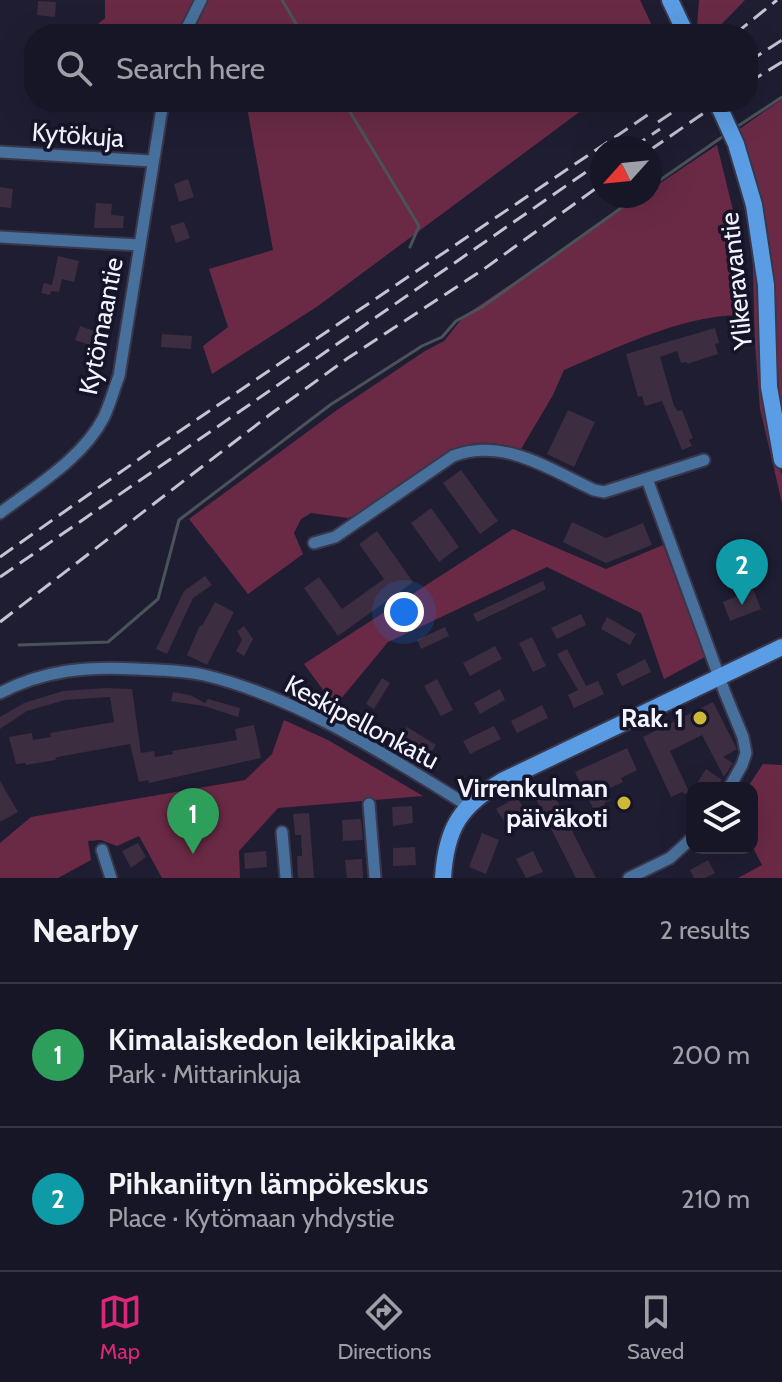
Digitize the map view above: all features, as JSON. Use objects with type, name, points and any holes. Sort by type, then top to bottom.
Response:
[{"type":"street","points":[[189,24],[201,0]]},
{"type":"street","points":[[670,0],[681,24]]},
{"type":"street","name":"Kytömaantie","points":[[0,513],[65,462],[91,436],[104,416],[119,376],[161,112]]},
{"type":"street","name":"Ylikeravantie","points":[[722,112],[736,144],[754,205],[766,285],[769,387],[782,460]]},
{"type":"street","name":"Kytökuja","points":[[0,152],[152,161]]},
{"type":"street","points":[[0,237],[139,245]]},
{"type":"street","points":[[314,543],[335,537],[453,456],[472,449],[504,450],[604,492],[704,460]]},
{"type":"street","points":[[647,479],[743,737],[746,753],[732,782]]},
{"type":"street","points":[[443,878],[444,856],[451,832],[467,805],[504,780],[782,647]]},
{"type":"street","name":"Keskipellonkatu","points":[[0,693],[38,676],[98,666],[201,675],[249,688],[297,707],[467,805]]},
{"type":"street","points":[[369,804],[375,878]]},
{"type":"street","points":[[282,832],[286,878]]},
{"type":"street","points":[[629,878],[670,858],[686,843]]},
{"type":"street","points":[[102,850],[111,878]]},
{"type":"shaded area","points":[[105,0],[640,0],[651,24],[98,24],[105,18]]},
{"type":"shaded area","points":[[699,0],[745,0],[722,24],[697,24]]},
{"type":"shaded area","points":[[782,99],[782,419],[770,248],[738,130]]},
{"type":"shaded area","points":[[248,112],[580,112],[318,306],[212,374],[203,346],[228,327],[209,269],[273,250]]},
{"type":"shaded area","points":[[717,145],[741,243],[740,315],[718,316],[673,327],[564,370],[521,449],[489,443],[466,446],[434,462],[358,514],[348,518],[311,513],[301,519],[294,533],[303,554],[248,594],[189,519],[337,410],[444,341],[464,316],[623,208],[662,208],[662,182]]},
{"type":"shaded area","points":[[734,167],[755,234],[774,446],[782,476],[782,503],[760,409],[752,239]]},
{"type":"shaded area","points":[[513,529],[606,569],[663,545],[705,657],[664,679],[641,613],[547,567],[388,642],[335,706],[304,664]]},
{"type":"shaded area","points":[[284,720],[328,740],[423,796],[278,808],[239,851],[240,878],[162,878],[139,836],[117,846],[101,840],[88,841],[91,860],[58,878],[0,878],[0,843],[31,817],[245,780],[272,754]]},
{"type":"shaded area","points":[[763,764],[782,765],[782,878],[738,878],[762,865],[756,854],[758,782],[751,782]]},
{"type":"building","points":[[38,1],[56,2],[55,17],[37,15]]},
{"type":"building","points":[[188,179],[194,197],[179,202],[174,184]]},
{"type":"building","points":[[0,187],[13,189],[11,208],[0,207]]},
{"type":"building","points":[[96,203],[112,204],[111,215],[124,216],[123,228],[94,228]]},
{"type":"building","points":[[184,222],[190,238],[176,243],[170,226]]},
{"type":"building","points":[[58,256],[79,261],[74,282],[62,279],[59,292],[51,291],[50,295],[41,293],[44,283],[52,285]]},
{"type":"building","points":[[80,326],[97,332],[93,346],[75,340]]},
{"type":"building","points":[[715,328],[718,354],[687,364],[681,363],[677,351],[660,357],[674,406],[678,411],[682,410],[693,438],[689,440],[692,446],[682,450],[662,401],[645,406],[642,396],[638,397],[626,354]]},
{"type":"building","points":[[162,334],[192,336],[191,349],[161,347]]},
{"type":"building","points":[[568,410],[595,422],[574,467],[547,454]]},
{"type":"building","points":[[461,470],[498,521],[480,534],[443,483]]},
{"type":"building","points":[[431,508],[459,547],[439,562],[411,523]]},
{"type":"building","points":[[572,522],[606,538],[643,523],[652,545],[606,563],[563,542]]},
{"type":"building","points":[[377,531],[413,582],[338,636],[304,588],[319,577],[342,609],[384,579],[359,544]]},
{"type":"building","points":[[205,576],[212,585],[193,598],[167,654],[156,649],[184,591]]},
{"type":"building","points":[[543,581],[546,589],[477,622],[473,614]]},
{"type":"building","points":[[751,584],[761,609],[730,621],[723,602],[737,596],[735,590]]},
{"type":"building","points":[[215,602],[234,612],[207,665],[187,655],[200,625]]},
{"type":"building","points":[[581,614],[586,625],[557,639],[551,628]]},
{"type":"building","points":[[607,617],[636,634],[630,645],[601,629]]},
{"type":"building","points":[[244,626],[253,639],[244,656],[236,651],[242,640],[237,631]]},
{"type":"building","points":[[445,627],[449,636],[421,649],[417,640]]},
{"type":"building","points":[[532,637],[546,666],[533,672],[519,643]]},
{"type":"building","points":[[495,646],[502,659],[470,676],[463,663]]},
{"type":"building","points":[[567,649],[586,686],[598,681],[604,694],[574,708],[568,695],[578,690],[557,654]]},
{"type":"building","points":[[645,659],[651,672],[622,686],[616,674]]},
{"type":"building","points":[[382,678],[390,683],[374,709],[366,704]]},
{"type":"building","points":[[437,679],[453,710],[441,716],[424,686]]},
{"type":"building","points":[[132,689],[141,753],[154,751],[155,757],[173,754],[172,751],[237,740],[235,729],[254,725],[261,758],[149,783],[148,780],[139,782],[130,744],[57,757],[55,760],[16,764],[9,737],[32,733],[33,740],[51,737],[50,733],[114,722],[110,697],[65,700],[27,711],[0,729],[0,717],[24,703],[63,691]]},
{"type":"building","points":[[500,689],[505,700],[480,714],[474,703]]},
{"type":"building","points":[[173,692],[190,695],[205,703],[208,699],[240,708],[238,717],[204,706],[171,701]]},
{"type":"building","name":"Rak. 1","points":[[713,702],[737,749],[723,757],[733,763],[724,777],[702,735],[670,751],[686,785],[686,794],[682,792],[671,797],[643,737]]},
{"type":"building","points":[[542,705],[548,718],[517,733],[511,721]]},
{"type":"building","points":[[494,726],[501,739],[470,754],[463,741]]},
{"type":"building","points":[[407,727],[436,745],[428,757],[400,739]]},
{"type":"building","points":[[627,748],[637,770],[621,778],[623,782],[606,790],[611,800],[604,803],[606,807],[595,812],[575,772]]},
{"type":"building","points":[[706,769],[722,780],[720,782],[698,782]]},
{"type":"building","points":[[0,781],[18,812],[0,822]]},
{"type":"building","points":[[548,781],[596,878],[576,878],[531,789]]},
{"type":"building","points":[[517,797],[526,812],[506,824],[496,809]]},
{"type":"building","points":[[412,806],[413,823],[393,826],[392,807]]},
{"type":"building","points":[[309,813],[314,878],[298,878],[297,856],[302,856],[301,835],[295,835],[293,814]]},
{"type":"building","points":[[361,819],[363,840],[343,841],[342,820]]},
{"type":"building","points":[[482,833],[499,840],[486,874],[469,867]]},
{"type":"building","points":[[138,843],[146,857],[131,868],[122,851]]},
{"type":"building","points":[[415,847],[416,865],[393,866],[393,848]]},
{"type":"building","points":[[266,851],[267,867],[245,869],[244,853]]},
{"type":"building","points":[[533,851],[543,872],[526,878],[516,859]]},
{"type":"building","points":[[362,859],[363,878],[347,878],[345,860]]},
{"type":"building","points":[[708,860],[715,873],[705,878],[694,878],[690,870]]},
{"type":"waterway","points":[[282,0],[296,24]]},
{"type":"waterway","points":[[735,128],[782,97]]},
{"type":"waterway","points":[[350,112],[419,226],[410,247]]},
{"type":"waterway","points":[[662,179],[725,135]]},
{"type":"waterway","points":[[19,645],[108,642],[158,599],[179,520],[330,405],[422,346],[442,337],[456,321],[482,307],[621,208]]},
{"type":"railway","points":[[747,24],[777,0]]},
{"type":"railway","points":[[758,56],[782,40]]},
{"type":"railway","points":[[758,77],[782,62]]},
{"type":"railway","points":[[0,557],[159,445],[652,112]]},
{"type":"railway","points":[[658,122],[673,112]]},
{"type":"railway","points":[[662,142],[705,112]]},
{"type":"railway","points":[[650,136],[660,129]]},
{"type":"railway","points":[[0,577],[590,169]]},
{"type":"railway","points":[[0,622],[272,413],[590,193]]},
{"type":"place","name":"Pihkaniityn lämpökeskus","points":[[742,605]]},
{"type":"place","name":"Rak. 1","points":[[700,718]]},
{"type":"place","name":"Virrenkulman päiväkoti","points":[[624,803]]},
{"type":"place","name":"Kimalaiskedon leikkipaikka","points":[[193,854]]}]
